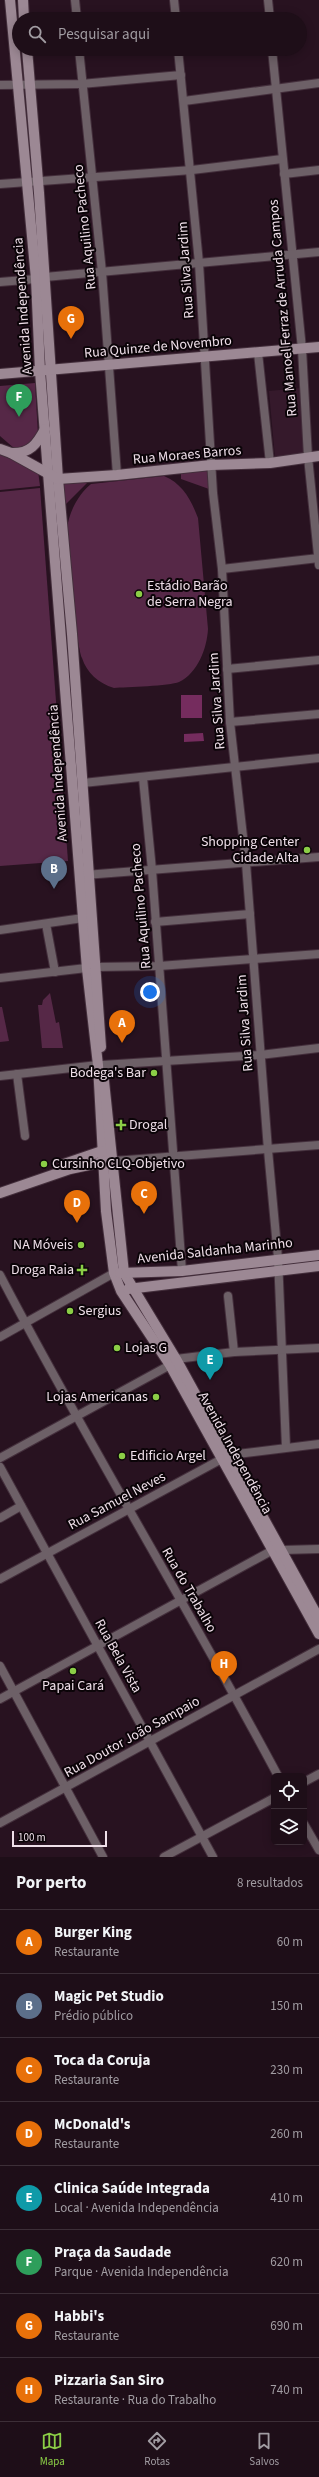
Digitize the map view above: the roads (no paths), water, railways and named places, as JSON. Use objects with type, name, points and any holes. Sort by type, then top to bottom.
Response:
[{"type":"main road","name":"Avenida Independência","points":[[10,0],[12,21]]},
{"type":"main road","points":[[23,0],[24,12]]},
{"type":"main road","name":"Avenida Independência","points":[[15,56],[18,85],[33,181]]},
{"type":"main road","name":"Avenida Independência","points":[[27,56],[33,181],[65,678],[100,1065],[114,1161],[124,1273],[277,1550],[319,1634]]},
{"type":"main road","name":"Rua Quinze de Novembro","points":[[0,374],[110,366],[319,347]]},
{"type":"main road","name":"Avenida Independência","points":[[45,371],[46,427],[53,477],[83,783],[83,918],[91,968]]},
{"type":"main road","points":[[0,449],[11,453],[25,452],[33,447],[46,427]]},
{"type":"main road","points":[[0,445],[53,477]]},
{"type":"main road","name":"Rua Moraes Barros","points":[[53,477],[117,476],[211,465],[270,462],[319,456]]},
{"type":"main road","points":[[65,678],[69,690],[76,772],[83,783]]},
{"type":"main road","name":"Avenida Independência","points":[[100,1065],[99,1100],[102,1156],[114,1273],[121,1291],[190,1384],[226,1457]]},
{"type":"main road","points":[[99,1100],[107,1152],[114,1161]]},
{"type":"main road","points":[[0,1187],[102,1156],[114,1161]]},
{"type":"main road","points":[[0,1192],[102,1156]]},
{"type":"main road","name":"Avenida Saldanha Marinho","points":[[114,1273],[182,1271],[278,1258],[319,1255]]},
{"type":"main road","name":"Avenida Saldanha Marinho","points":[[121,1291],[133,1287],[279,1269],[319,1266]]},
{"type":"main road","name":"Avenida Independência","points":[[277,1550],[319,1619]]},
{"type":"street","points":[[76,0],[77,12]]},
{"type":"street","points":[[174,0],[175,12]]},
{"type":"street","points":[[268,0],[269,12]]},
{"type":"street","name":"Rua Aquilino Pacheco","points":[[79,56],[81,84],[93,177],[102,272],[117,476]]},
{"type":"street","name":"Rua Silva Jardim","points":[[179,56],[192,170],[211,465],[222,569],[230,722],[246,863],[260,1054],[279,1269],[286,1447]]},
{"type":"street","name":"Rua Manoel Ferraz de Arruda Campos","points":[[273,56],[291,254],[302,349],[308,457],[319,560]]},
{"type":"street","points":[[0,86],[81,84],[181,75]]},
{"type":"street","points":[[184,101],[319,83]]},
{"type":"street","points":[[0,184],[192,170],[282,159]]},
{"type":"street","points":[[284,174],[319,170]]},
{"type":"street","points":[[0,282],[319,252]]},
{"type":"street","points":[[258,353],[270,462]]},
{"type":"street","points":[[222,569],[319,560]]},
{"type":"street","points":[[227,669],[319,660]]},
{"type":"street","points":[[230,722],[319,714]]},
{"type":"street","points":[[83,783],[142,778],[319,758]]},
{"type":"street","name":"Rua Aquilino Pacheco","points":[[142,778],[152,870],[172,1158],[182,1271]]},
{"type":"street","points":[[84,876],[319,857]]},
{"type":"street","points":[[155,922],[250,914]]},
{"type":"street","points":[[0,930],[83,918]]},
{"type":"street","points":[[46,924],[55,972]]},
{"type":"street","points":[[0,978],[91,968],[159,966],[319,954]]},
{"type":"street","points":[[0,1076],[100,1065],[260,1054],[319,1048]]},
{"type":"street","points":[[17,1074],[25,1136]]},
{"type":"street","points":[[114,1161],[172,1158],[319,1145]]},
{"type":"street","points":[[0,1338],[26,1325],[114,1273]]},
{"type":"street","name":"Rua do Trabalho","points":[[0,1275],[129,1511],[235,1695],[276,1773]]},
{"type":"street","points":[[228,1296],[234,1352]]},
{"type":"street","points":[[0,1458],[77,1417],[173,1362],[234,1352],[319,1348]]},
{"type":"street","name":"Rua Samuel Neves","points":[[0,1579],[129,1511],[226,1457],[286,1447],[319,1444]]},
{"type":"street","name":"Rua Bela Vista","points":[[0,1467],[213,1857]]},
{"type":"street","points":[[0,1518],[21,1506]]},
{"type":"street","points":[[0,1699],[277,1550],[319,1549]]},
{"type":"street","name":"Rua Doutor João Sampaio","points":[[0,1823],[319,1649]]},
{"type":"street","points":[[0,1666],[103,1857]]},
{"type":"street","points":[[307,1780],[319,1774]]},
{"type":"street","points":[[164,1857],[271,1800]]},
{"type":"street","points":[[307,1829],[319,1850]]},
{"type":"place","name":"Habbi's","points":[[71,339]]},
{"type":"place","name":"Praça da Saudade","points":[[19,417]]},
{"type":"place","name":"Estádio Barão de Serra Negra","points":[[139,594]]},
{"type":"place","name":"Shopping Center Cidade Alta","points":[[307,850]]},
{"type":"place","name":"Magic Pet Studio","points":[[54,889]]},
{"type":"place","name":"Burger King","points":[[122,1043]]},
{"type":"place","name":"Bodega's Bar","points":[[154,1073]]},
{"type":"place","name":"Drogal","points":[[121,1125]]},
{"type":"place","name":"Cursinho CLQ-Objetivo","points":[[44,1164]]},
{"type":"place","name":"Toca da Coruja","points":[[144,1214]]},
{"type":"place","name":"McDonald's","points":[[77,1223]]},
{"type":"place","name":"NA Móveis","points":[[81,1245]]},
{"type":"place","name":"Droga Raia","points":[[82,1270]]},
{"type":"place","name":"Sergius","points":[[70,1311]]},
{"type":"place","name":"Lojas G","points":[[117,1348]]},
{"type":"place","name":"Clinica Saúde Integrada","points":[[210,1380]]},
{"type":"place","name":"Lojas Americanas","points":[[156,1397]]},
{"type":"place","name":"Edificio Argel","points":[[122,1456]]},
{"type":"place","name":"Papai Cará","points":[[73,1671]]},
{"type":"place","name":"Pizzaria San Siro","points":[[224,1684]]}]
